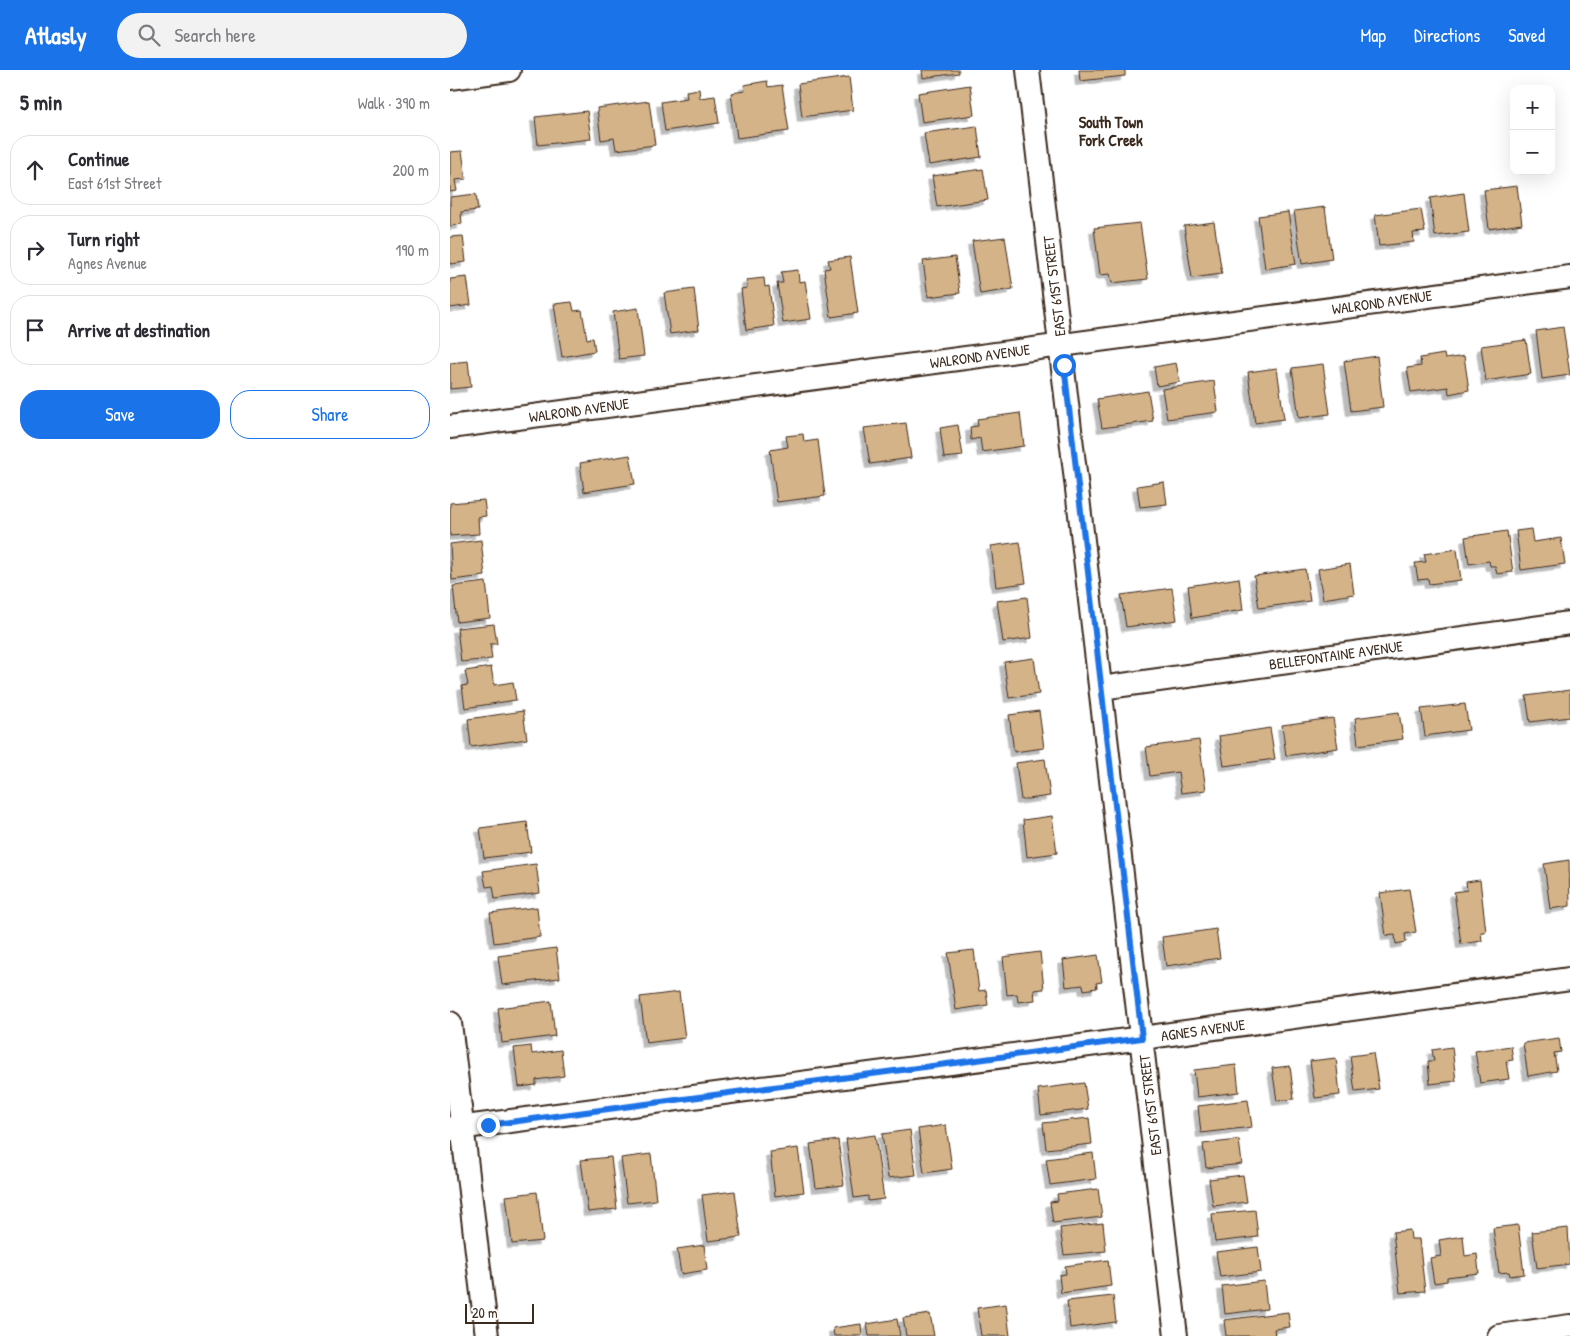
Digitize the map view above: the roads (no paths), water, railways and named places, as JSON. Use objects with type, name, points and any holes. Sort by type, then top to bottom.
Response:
[{"type":"street","points":[[450,78],[509,70]]},
{"type":"street","name":"EAST 61ST STREET","points":[[1028,70],[1102,688],[1176,1336]]},
{"type":"street","name":"WALROND AVENUE","points":[[450,427],[1570,277]]},
{"type":"street","name":"BELLEFONTAINE AVENUE","points":[[1102,688],[1570,623]]},
{"type":"street","name":"AGNES AVENUE","points":[[456,1129],[1570,979]]},
{"type":"street","points":[[450,1023],[456,1129],[487,1336]]},
{"type":"street","points":[[1499,1336],[1570,1326]]},
{"type":"district","name":"South Town Fork Creek","points":[[1111,131]]}]
